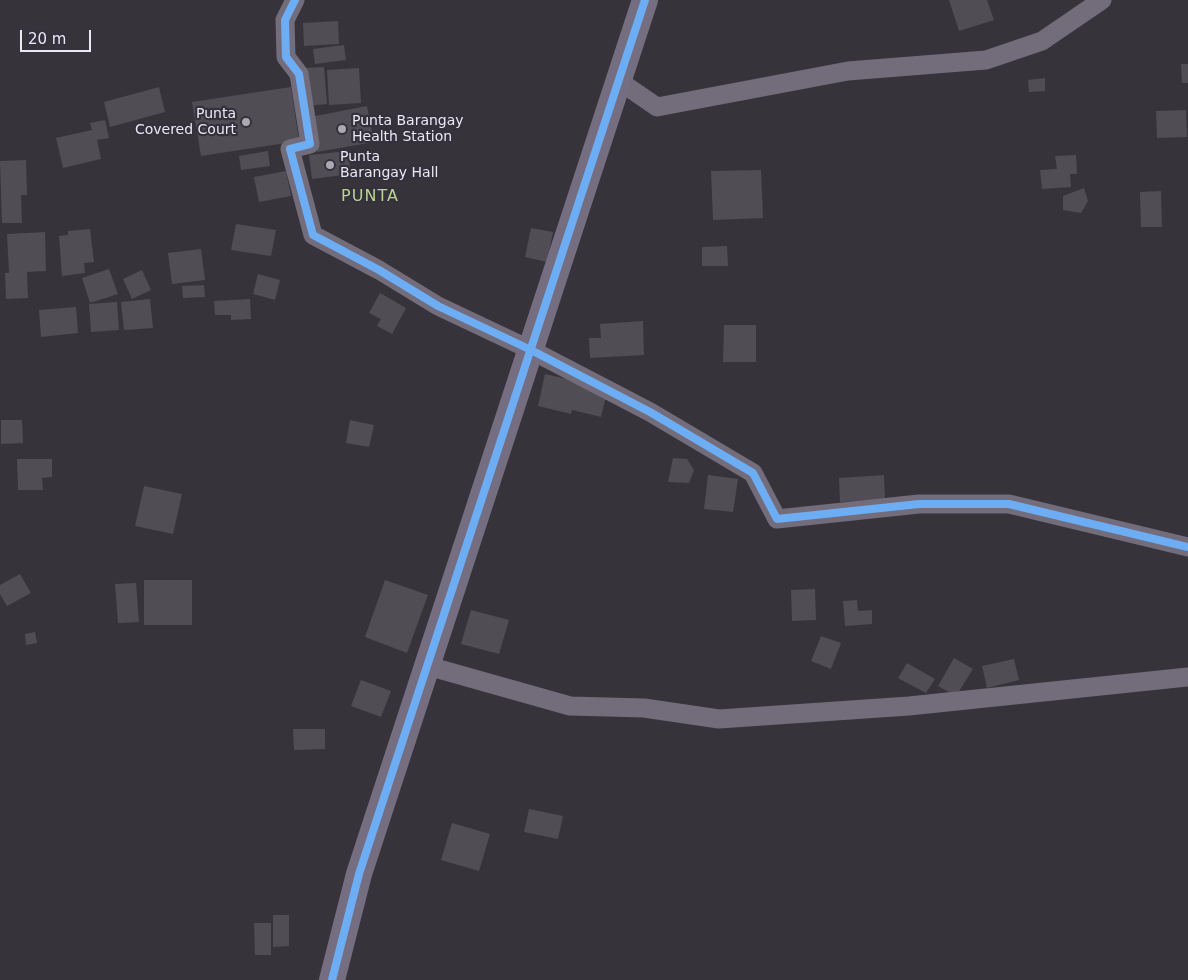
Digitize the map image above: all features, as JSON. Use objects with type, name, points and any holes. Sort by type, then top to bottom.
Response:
[{"type":"street","points":[[295,0],[285,20],[286,57],[299,74],[310,144],[290,149],[313,235],[379,270],[438,306],[531,350],[650,412],[754,473],[777,519],[920,504],[1009,504],[1188,547]]},
{"type":"street","points":[[332,980],[359,874],[645,0]]},
{"type":"street","points":[[618,81],[657,107],[848,71],[986,60],[1042,41],[1102,0]]},
{"type":"street","points":[[428,666],[570,706],[644,708],[719,719],[908,706],[1188,678]]},
{"type":"building","points":[[949,0],[987,0],[994,20],[959,31]]},
{"type":"building","points":[[338,21],[339,44],[304,46],[303,23]]},
{"type":"building","points":[[344,45],[346,60],[315,64],[313,49]]},
{"type":"building","points":[[1181,64],[1188,64],[1188,83],[1182,83]]},
{"type":"building","points":[[324,67],[327,104],[306,106],[304,68]]},
{"type":"building","points":[[359,68],[361,103],[329,105],[327,70]]},
{"type":"building","points":[[1045,78],[1045,91],[1029,92],[1028,80]]},
{"type":"building","points":[[159,87],[165,112],[110,127],[104,102]]},
{"type":"building","name":"Punta Covered Court","points":[[291,87],[299,141],[201,156],[192,102]]},
{"type":"building","name":"Punta Barangay Health Station","points":[[367,106],[374,142],[317,152],[310,117]]},
{"type":"building","points":[[1186,110],[1187,137],[1157,138],[1156,111]]},
{"type":"building","points":[[105,120],[109,138],[97,140],[101,159],[63,168],[56,138],[92,130],[90,123]]},
{"type":"building","points":[[268,151],[270,166],[241,170],[239,156]]},
{"type":"building","name":"Punta Barangay Hall","points":[[348,151],[351,174],[312,179],[309,155]]},
{"type":"building","points":[[1076,155],[1077,174],[1070,174],[1071,187],[1042,189],[1040,170],[1057,169],[1055,156]]},
{"type":"building","points":[[26,160],[27,195],[21,195],[22,223],[2,223],[0,161]]},
{"type":"building","points":[[761,170],[763,218],[713,220],[711,171]]},
{"type":"building","points":[[286,171],[291,196],[259,202],[254,177]]},
{"type":"building","points":[[1084,188],[1088,201],[1081,213],[1063,210],[1063,196]]},
{"type":"building","points":[[1161,191],[1162,227],[1141,227],[1140,192]]},
{"type":"building","points":[[236,224],[276,230],[271,256],[231,250]]},
{"type":"building","points":[[531,228],[553,232],[547,262],[525,257]]},
{"type":"building","points":[[90,229],[94,262],[84,263],[85,273],[62,276],[59,236],[68,235],[68,231]]},
{"type":"building","points":[[45,232],[46,271],[27,272],[28,298],[6,299],[5,273],[9,273],[7,234]]},
{"type":"building","points":[[727,246],[728,266],[702,266],[702,247]]},
{"type":"building","points":[[201,249],[205,280],[172,284],[168,253]]},
{"type":"building","points":[[109,269],[118,294],[90,303],[82,278]]},
{"type":"building","points":[[142,270],[151,290],[132,299],[123,279]]},
{"type":"building","points":[[258,274],[280,280],[275,300],[253,294]]},
{"type":"building","points":[[204,285],[205,297],[183,298],[182,286]]},
{"type":"building","points":[[380,293],[406,308],[392,334],[377,326],[381,319],[369,313]]},
{"type":"building","points":[[150,299],[153,328],[124,330],[121,302]]},
{"type":"building","points":[[250,299],[251,319],[231,320],[231,315],[215,315],[214,301]]},
{"type":"building","points":[[117,302],[119,330],[91,332],[89,304]]},
{"type":"building","points":[[76,307],[78,333],[41,337],[39,310]]},
{"type":"building","points":[[643,321],[644,355],[590,358],[589,338],[601,338],[600,324]]},
{"type":"building","points":[[724,325],[756,325],[756,362],[723,362]]},
{"type":"building","points":[[545,374],[580,382],[607,392],[601,417],[572,410],[571,414],[538,406]]},
{"type":"building","points":[[1,420],[22,420],[23,443],[1,444]]},
{"type":"building","points":[[350,420],[374,425],[369,447],[346,443]]},
{"type":"building","points":[[673,458],[687,459],[694,470],[689,483],[668,482]]},
{"type":"building","points":[[17,459],[52,459],[52,477],[42,478],[43,490],[18,490]]},
{"type":"building","points":[[708,475],[738,479],[733,512],[704,509]]},
{"type":"building","points":[[884,475],[885,499],[840,502],[839,478]]},
{"type":"building","points":[[144,486],[182,494],[173,534],[135,526]]},
{"type":"building","points":[[20,574],[31,593],[7,606],[0,594],[0,585]]},
{"type":"building","points":[[144,580],[192,580],[192,625],[144,625]]},
{"type":"building","points":[[385,580],[428,595],[407,653],[365,637]]},
{"type":"building","points":[[136,583],[139,622],[118,623],[115,584]]},
{"type":"building","points":[[815,589],[816,620],[792,621],[791,590]]},
{"type":"building","points":[[857,600],[858,611],[872,610],[872,624],[845,626],[843,601]]},
{"type":"building","points":[[471,610],[509,620],[499,654],[461,644]]},
{"type":"building","points":[[35,632],[37,643],[26,645],[25,634]]},
{"type":"building","points":[[821,636],[841,643],[831,669],[811,661]]},
{"type":"building","points":[[954,658],[973,669],[956,696],[938,686]]},
{"type":"building","points":[[1014,659],[1019,680],[987,688],[982,666]]},
{"type":"building","points":[[907,663],[935,679],[926,693],[898,678]]},
{"type":"building","points":[[361,680],[391,691],[381,717],[351,706]]},
{"type":"building","points":[[293,729],[325,729],[325,749],[294,750]]},
{"type":"building","points":[[529,809],[563,816],[558,839],[524,832]]},
{"type":"building","points":[[452,823],[490,834],[479,871],[441,860]]},
{"type":"building","points":[[273,915],[289,915],[289,946],[273,947]]},
{"type":"building","points":[[254,923],[271,923],[271,955],[255,955]]},
{"type":"cycle path","points":[[295,0],[285,20],[286,57],[299,74],[310,144],[290,149],[313,235],[379,270],[438,306],[531,350],[650,412],[753,473],[777,519],[919,504],[1009,504],[1188,547]]},
{"type":"cycle path","points":[[332,980],[359,874],[645,0]]},
{"type":"place","name":"Punta Covered Court","points":[[246,122]]},
{"type":"place","name":"Punta Barangay Health Station","points":[[342,129]]},
{"type":"place","name":"Punta Barangay Hall","points":[[330,165]]},
{"type":"district","name":"PUNTA","points":[[370,197]]}]
